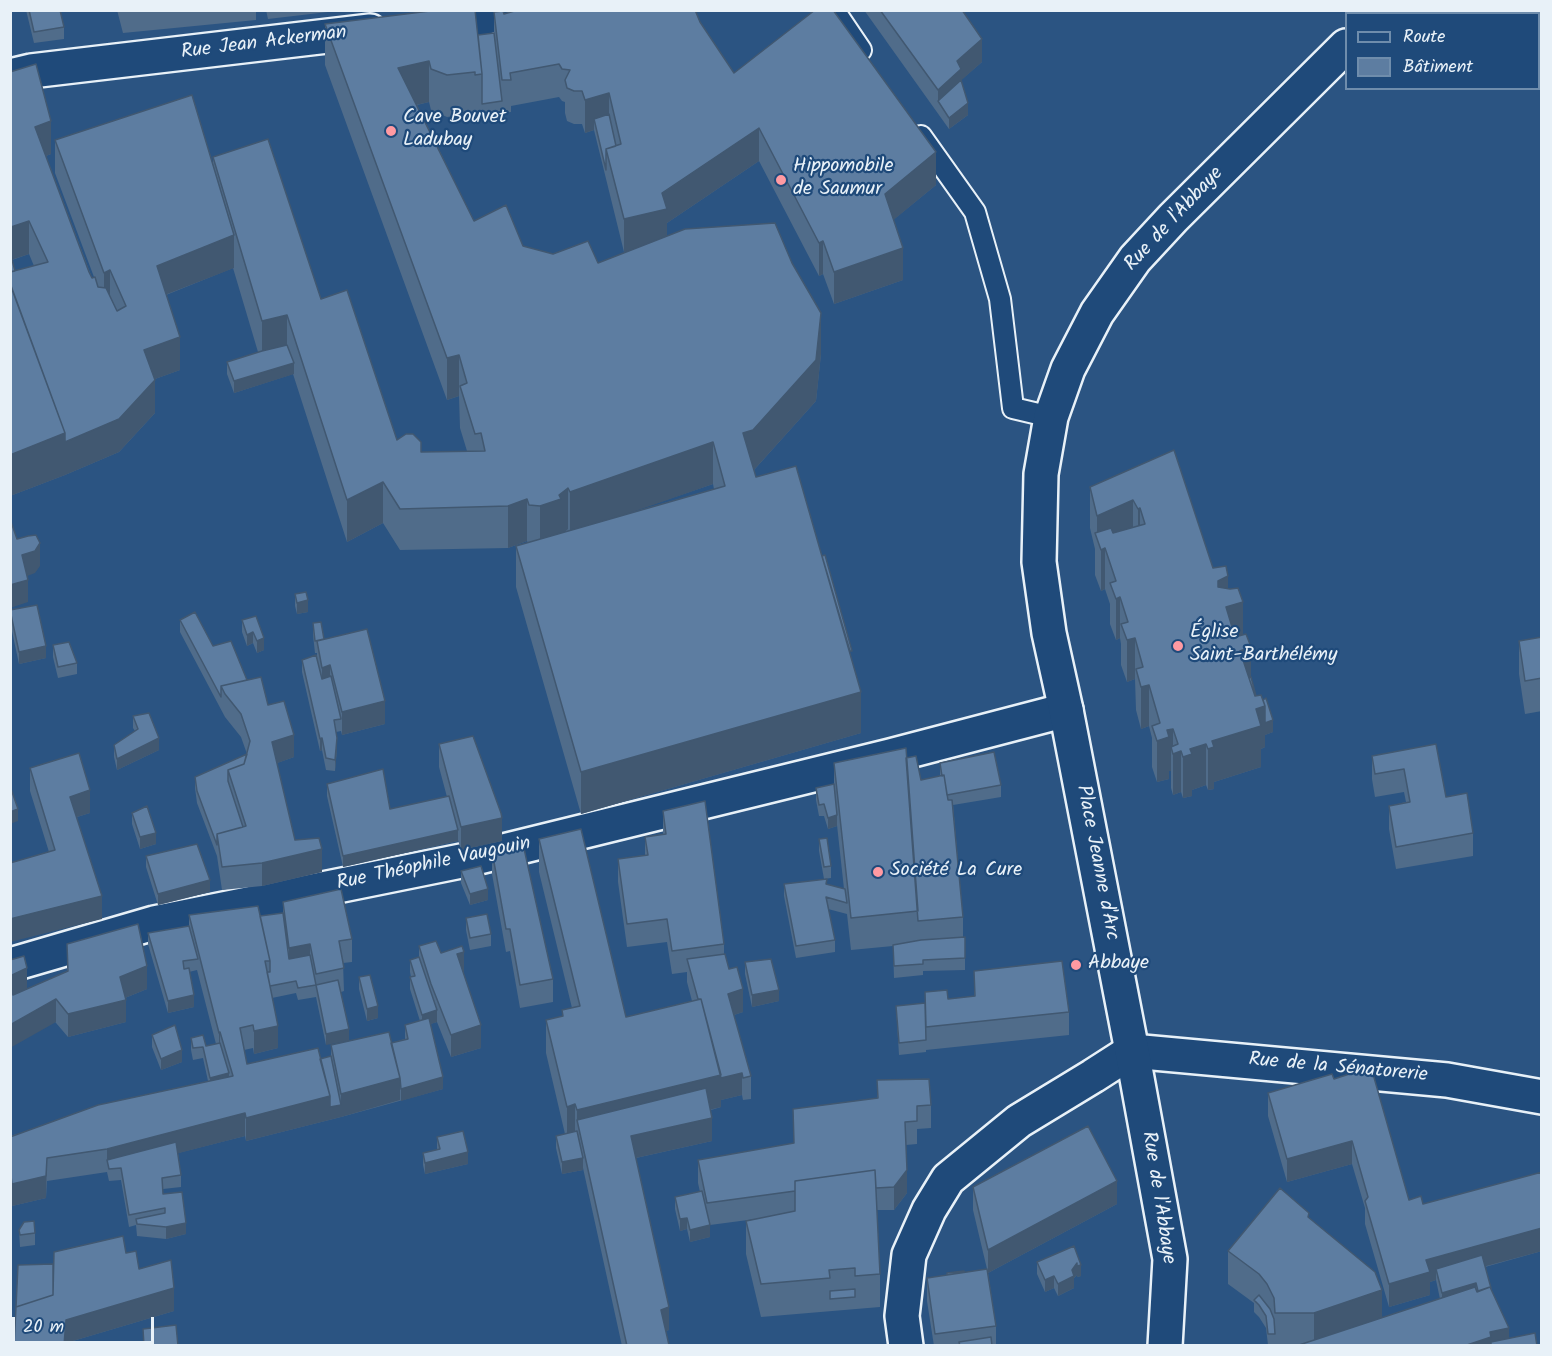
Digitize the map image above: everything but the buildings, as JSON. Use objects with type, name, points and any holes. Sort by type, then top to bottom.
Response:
[{"type":"street","name":"Rue Jean Ackerman","points":[[10,76],[31,71],[479,19],[518,10]]},
{"type":"street","name":"Rue de l'Abbaye","points":[[1066,710],[1049,633],[1039,562],[1041,474],[1051,417],[1068,369],[1097,313],[1135,259],[1173,218],[1345,48]]},
{"type":"street","name":"Rue Théophile Vaugouin","points":[[10,965],[154,922],[471,859],[1066,710]]},
{"type":"street","name":"Place Jeanne d'Arc","points":[[1066,710],[1132,1051]]},
{"type":"street","name":"Rue de l'Abbaye","points":[[1132,1051],[1170,1259],[1165,1346]]},
{"type":"street","name":"Rue de la Sénatorerie","points":[[1132,1051],[1447,1080],[1542,1097]]},
{"type":"street","points":[[906,1346],[902,1317],[909,1255],[929,1210],[948,1179],[1019,1121],[1132,1051]]},
{"type":"lane","points":[[834,10],[874,68]]},
{"type":"lane","points":[[908,116],[975,212],[1000,298],[1013,408],[1051,417]]},
{"type":"place","name":"Cave Bouvet Ladubay","points":[[391,131]]},
{"type":"place","name":"Hippomobile de Saumur","points":[[781,180]]},
{"type":"place","name":"Église Saint-Barthélémy","points":[[1178,646]]},
{"type":"place","name":"Société La Cure","points":[[878,872]]},
{"type":"place","name":"Abbaye","points":[[1076,965]]}]
